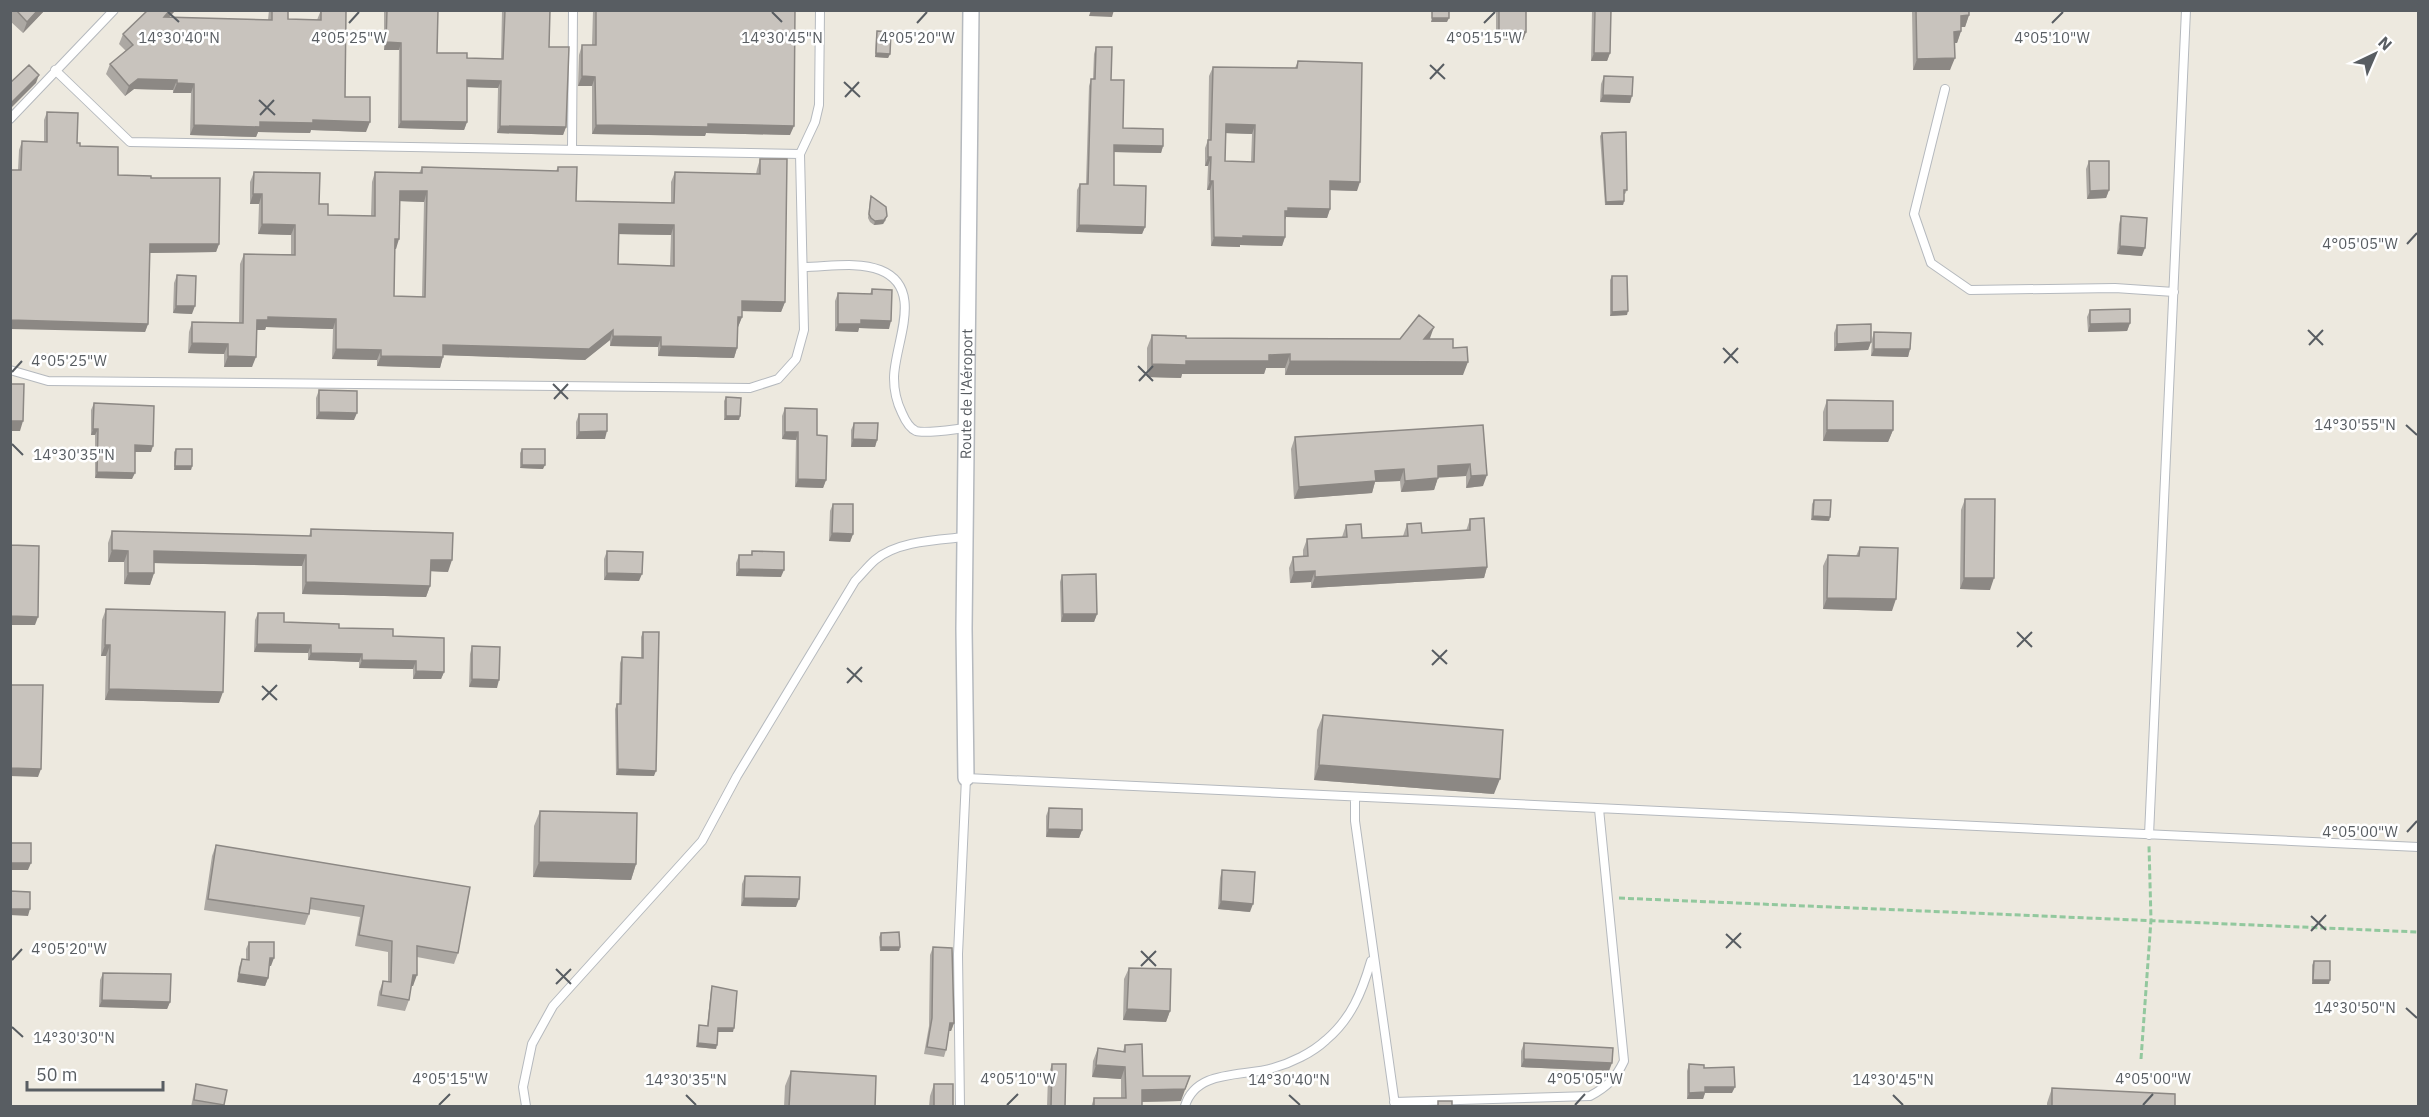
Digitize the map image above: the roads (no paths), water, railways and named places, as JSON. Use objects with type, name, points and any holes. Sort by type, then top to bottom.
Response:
[{"type":"street","name":"Route de l'Aéroport","points":[[966,778],[964,629],[971,10]]},
{"type":"lane","points":[[10,119],[114,10]]},
{"type":"lane","points":[[572,149],[573,10]]},
{"type":"lane","points":[[10,370],[48,381],[750,388],[778,379],[796,359],[804,330],[801,154],[815,122],[819,105],[820,10]]},
{"type":"lane","points":[[2149,835],[2186,10]]},
{"type":"lane","points":[[55,70],[130,142],[801,154]]},
{"type":"lane","points":[[1945,89],[1914,214],[1931,263],[1970,290],[2115,288],[2174,292]]},
{"type":"lane","points":[[803,267],[868,266],[883,271],[896,281],[903,293],[906,310],[894,377],[897,403],[902,415],[917,431],[966,428]]},
{"type":"lane","points":[[525,1107],[523,1088],[532,1044],[553,1006],[702,841],[738,776],[855,581],[876,559],[896,549],[924,542],[965,537]]},
{"type":"lane","points":[[960,1107],[958,954],[966,778],[2418,847]]},
{"type":"lane","points":[[1354,797],[1355,821],[1394,1104],[1590,1096],[1605,1088],[1616,1077],[1624,1061],[1599,809]]},
{"type":"lane","points":[[1185,1107],[1188,1097],[1200,1084],[1220,1077],[1272,1069],[1297,1059],[1325,1041],[1344,1022],[1361,995],[1373,957]]}]
